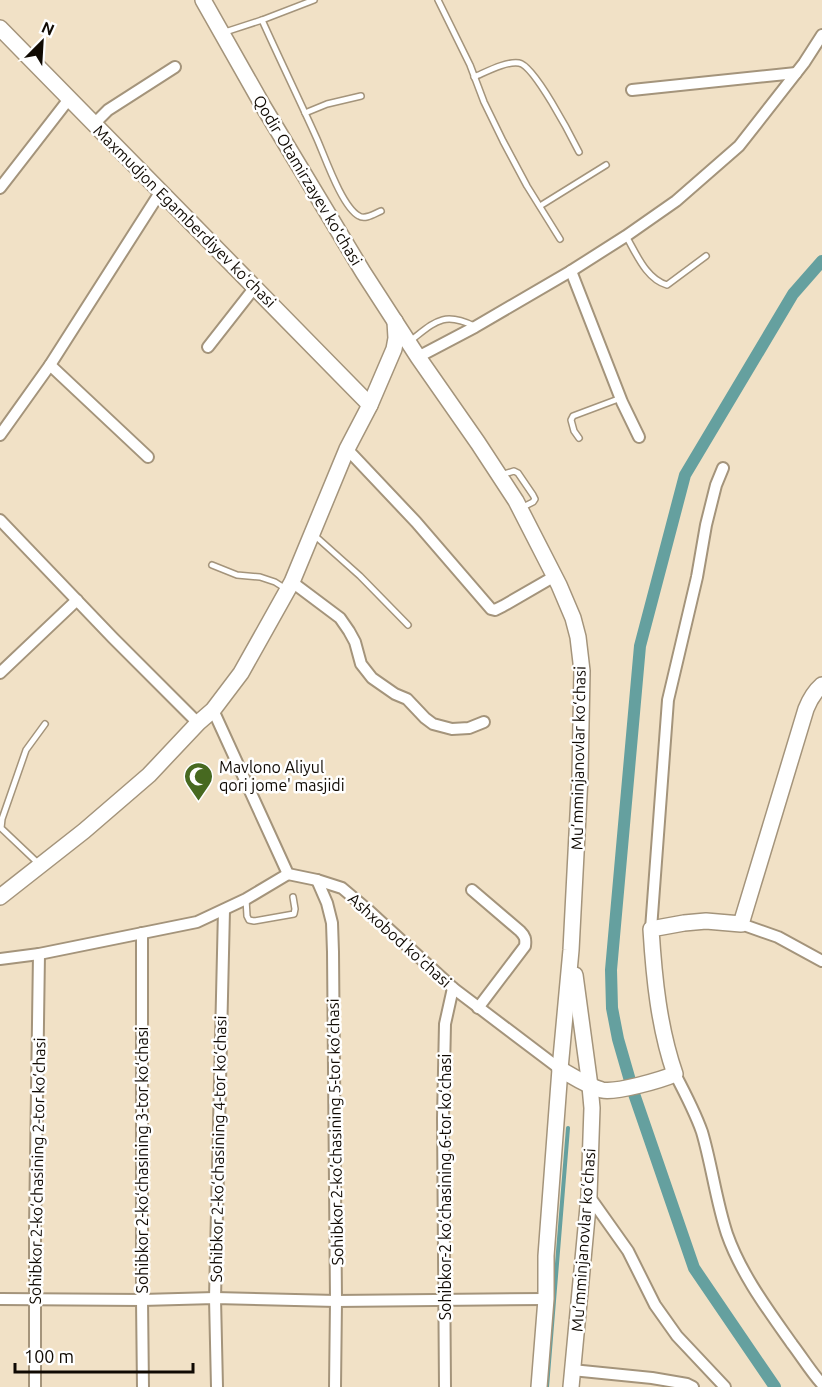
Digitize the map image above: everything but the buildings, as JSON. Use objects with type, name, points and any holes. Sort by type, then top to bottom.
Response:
[{"type":"main road","name":"Qodir Otamirzayev koʻchasi","points":[[203,0],[280,135],[418,357]]},
{"type":"main road","name":"Maxmudjon Egamberdiyev koʻchasi","points":[[0,28],[370,405]]},
{"type":"main road","points":[[0,897],[84,831],[149,775],[213,710],[241,673],[290,586],[347,449],[370,405],[394,349],[395,321]]},
{"type":"main road","name":"Mu’mminjanovlar ko‘chasi","points":[[418,357],[500,476],[555,576],[573,618],[582,671],[580,776],[571,950],[546,1256],[546,1299],[539,1387]]},
{"type":"main road","points":[[560,1069],[590,1086],[609,1091],[658,1081],[675,1074],[660,1012],[651,929],[706,921],[741,924],[806,709],[811,697],[822,684]]},
{"type":"main road","name":"Mu’mminjanovlar ko‘chasi","points":[[571,950],[592,1108],[589,1196],[571,1387]]},
{"type":"street","points":[[418,357],[571,271],[676,201],[740,146],[822,35]]},
{"type":"street","points":[[94,124],[116,105],[176,67]]},
{"type":"street","points":[[632,90],[796,73]]},
{"type":"street","points":[[0,188],[69,99]]},
{"type":"street","points":[[0,435],[50,365],[160,191]]},
{"type":"street","points":[[571,271],[621,398],[639,437]]},
{"type":"street","points":[[208,347],[255,287]]},
{"type":"street","points":[[50,365],[148,457]]},
{"type":"street","points":[[347,449],[416,522],[491,609],[495,610],[503,606],[555,576]]},
{"type":"street","points":[[651,929],[668,700],[697,577],[706,525],[716,485],[723,468]]},
{"type":"street","points":[[0,520],[198,723]]},
{"type":"street","points":[[290,586],[340,618],[355,642],[361,664],[372,678],[395,694],[407,699],[425,718],[434,724],[452,729],[469,728],[484,722]]},
{"type":"street","points":[[2,666],[77,600]]},
{"type":"street","points":[[0,959],[39,954],[197,922],[246,899],[288,874],[213,710]]},
{"type":"street","name":"Ashxobod ko'chasi","points":[[288,874],[342,888],[453,988],[560,1069]]},
{"type":"street","name":"Sohibkor 2-ko‘chasining 5-tor ko‘chasi","points":[[317,880],[327,903],[332,923],[335,1387]]},
{"type":"street","points":[[472,890],[524,934],[526,941],[525,946],[478,1008]]},
{"type":"street","name":"Sohibkor 2-ko‘chasining 4-tor ko‘chasi","points":[[217,1387],[215,1298],[224,910]]},
{"type":"street","points":[[741,924],[778,938],[822,961]]},
{"type":"street","name":"Sohibkor 2-ko‘chasining 3-tor ko‘chasi","points":[[142,933],[143,1387]]},
{"type":"street","name":"Sohibkor 2-ko‘chasining 2-tor ko‘chasi","points":[[35,1387],[39,954]]},
{"type":"street","name":"Sohibkor-2 ko‘chasining 6-tor ko‘chasi","points":[[444,1387],[445,1024],[453,988]]},
{"type":"street","points":[[675,1074],[701,1130],[721,1214],[737,1258],[760,1299],[822,1384]]},
{"type":"street","points":[[589,1196],[628,1251],[655,1305],[677,1336],[725,1387]]},
{"type":"street","points":[[0,1299],[215,1298],[336,1301],[546,1299]]},
{"type":"street","points":[[572,1370],[652,1378],[689,1386]]},
{"type":"lane","points":[[222,33],[314,0]]},
{"type":"lane","points":[[438,0],[470,65],[484,102],[503,141],[560,239]]},
{"type":"lane","points":[[262,20],[330,171],[345,199],[357,215],[364,218],[381,212]]},
{"type":"lane","points":[[474,77],[509,63],[524,64],[539,82],[579,152]]},
{"type":"lane","points":[[305,113],[327,104],[361,96]]},
{"type":"lane","points":[[540,206],[606,165]]},
{"type":"lane","points":[[626,236],[651,274],[660,283],[667,285],[706,256]]},
{"type":"lane","points":[[409,342],[441,320],[454,319],[475,327]]},
{"type":"lane","points":[[579,438],[571,420],[573,416],[621,398]]},
{"type":"lane","points":[[312,533],[360,576],[408,625]]},
{"type":"lane","points":[[212,565],[237,576],[260,577],[290,586]]},
{"type":"lane","points":[[40,866],[1,828],[26,750],[45,724]]},
{"type":"lane","points":[[246,899],[247,916],[249,920],[254,921],[294,914],[293,897]]},
{"type":"waterway","points":[[775,1387],[694,1268],[633,1091],[618,1039],[612,1008],[611,970],[640,646],[685,475],[793,294],[822,261]]},
{"type":"waterway","points":[[547,1387],[568,1128]]},
{"type":"place","name":"Mavlono Aliyul qori jome' masjidi","points":[[198,802]]}]
